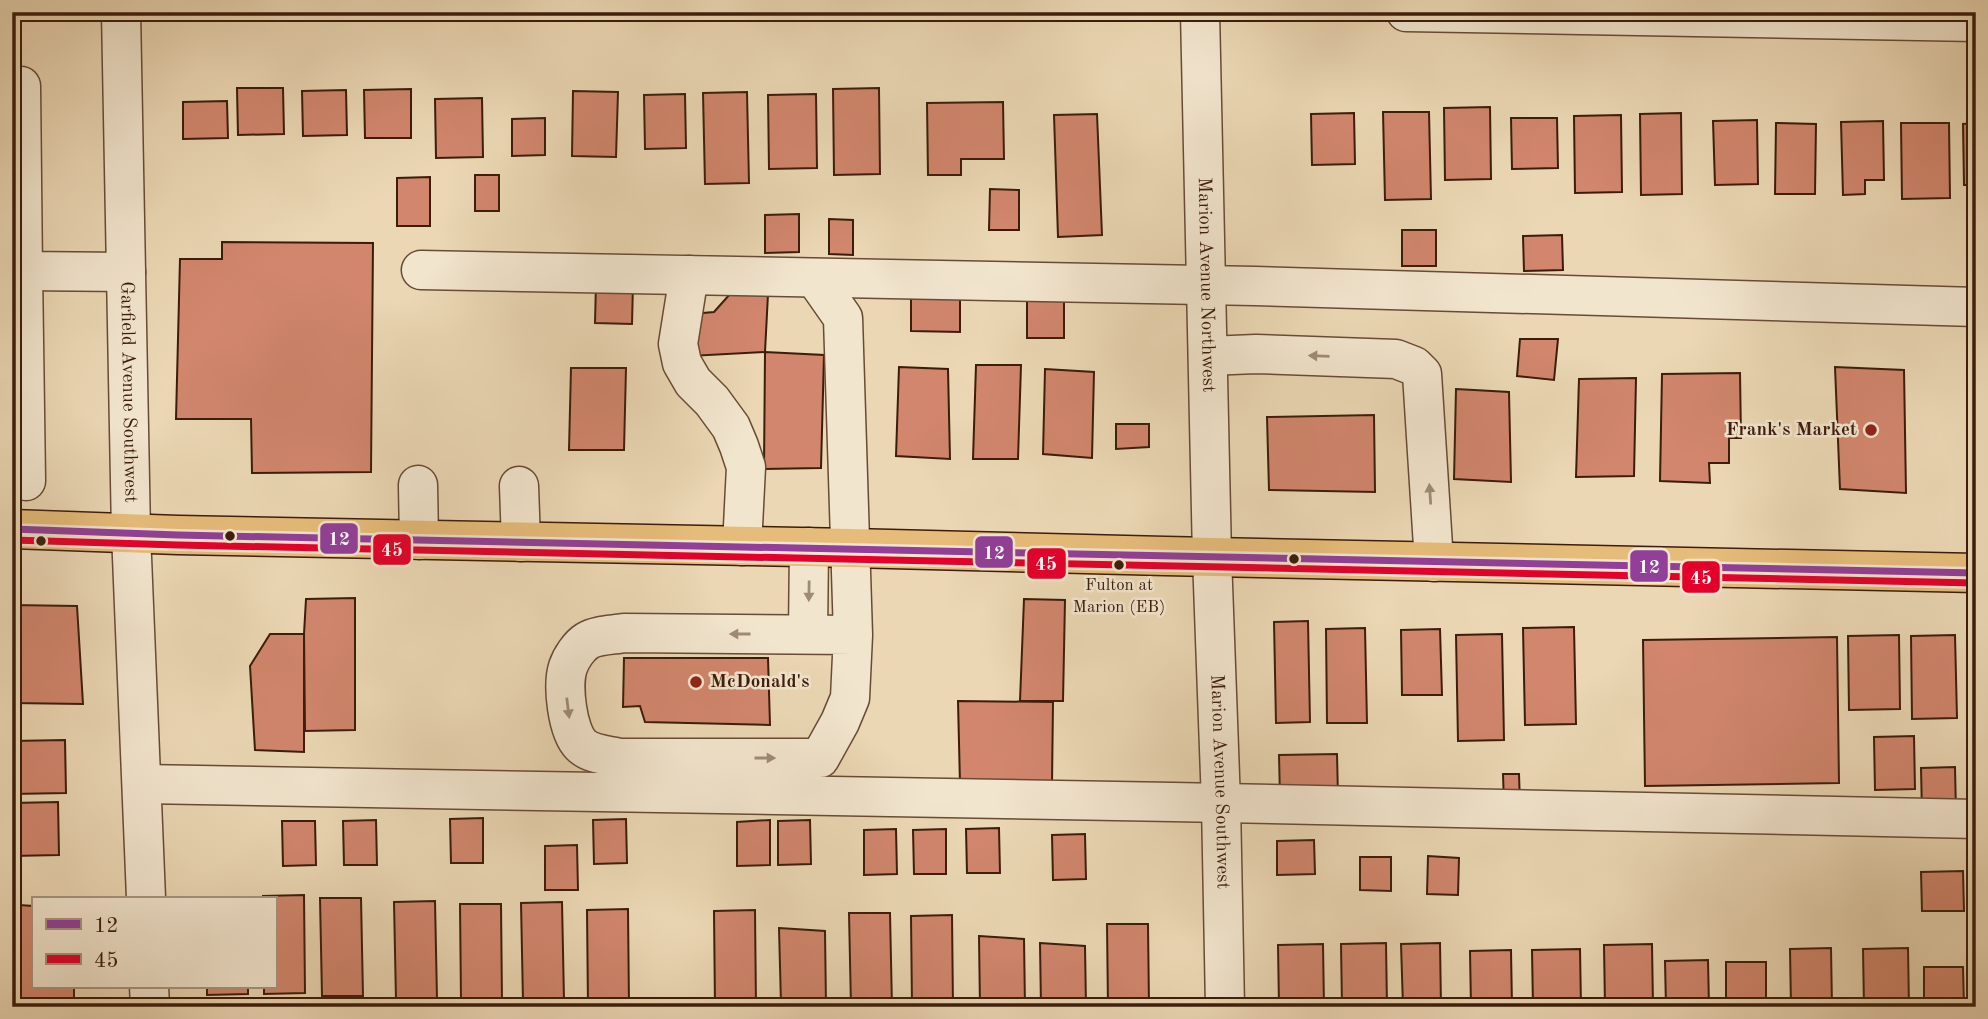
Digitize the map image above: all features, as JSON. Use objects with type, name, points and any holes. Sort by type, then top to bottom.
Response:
[{"type":"main road","points":[[12,530],[1976,573]]},
{"type":"street","name":"Garfield Avenue Southwest","points":[[121,12],[131,533],[146,897]]},
{"type":"street","name":"Marion Avenue Northwest","points":[[1200,12],[1212,557]]},
{"type":"street","points":[[1406,12],[1976,22]]},
{"type":"street","points":[[21,86],[26,481]]},
{"type":"street","points":[[23,271],[126,272]]},
{"type":"street","points":[[421,271],[1206,285],[1976,307]]},
{"type":"street","points":[[689,275],[678,344],[682,363],[693,382],[712,401],[731,427],[746,467],[742,546]]},
{"type":"street","points":[[815,278],[843,318],[853,635],[850,698],[820,758],[621,758],[590,752],[571,732],[567,699],[568,668],[576,652],[588,640],[624,634],[853,635]]},
{"type":"street","points":[[1208,356],[1256,354],[1396,359],[1415,366],[1422,374],[1434,562]]},
{"type":"street","points":[[418,485],[419,540]]},
{"type":"street","points":[[519,486],[521,542]]},
{"type":"street","points":[[808,634],[809,547]]},
{"type":"street","name":"Marion Avenue Southwest","points":[[1212,557],[1225,1007]]},
{"type":"street","points":[[142,785],[1976,819]]},
{"type":"street","points":[[149,988],[150,1007]]},
{"type":"building","points":[[237,88],[283,88],[284,134],[238,135]]},
{"type":"building","points":[[879,88],[880,174],[834,175],[833,89]]},
{"type":"building","points":[[411,89],[411,138],[365,138],[364,90]]},
{"type":"building","points":[[346,90],[347,135],[303,136],[302,91]]},
{"type":"building","points":[[573,91],[618,92],[616,157],[572,156]]},
{"type":"building","points":[[747,92],[749,183],[705,184],[703,93]]},
{"type":"building","points":[[685,94],[686,148],[645,149],[644,95]]},
{"type":"building","points":[[816,94],[817,168],[769,169],[768,95]]},
{"type":"building","points":[[482,98],[483,157],[436,158],[435,99]]},
{"type":"building","points":[[227,101],[228,138],[183,139],[183,102]]},
{"type":"building","points":[[1003,102],[1004,159],[961,159],[961,175],[928,175],[927,103]]},
{"type":"building","points":[[1490,107],[1491,179],[1445,180],[1444,108]]},
{"type":"building","points":[[1383,112],[1429,112],[1431,199],[1385,200]]},
{"type":"building","points":[[1354,113],[1355,164],[1312,165],[1311,114]]},
{"type":"building","points":[[1681,113],[1682,194],[1641,195],[1640,114]]},
{"type":"building","points":[[1097,114],[1102,235],[1058,237],[1054,115]]},
{"type":"building","points":[[1621,115],[1622,192],[1575,193],[1574,116]]},
{"type":"building","points":[[545,118],[545,155],[512,156],[512,119]]},
{"type":"building","points":[[1511,118],[1557,118],[1558,168],[1512,169]]},
{"type":"building","points":[[1757,120],[1758,184],[1715,185],[1713,121]]},
{"type":"building","points":[[1883,121],[1884,180],[1865,180],[1865,194],[1843,195],[1841,122]]},
{"type":"building","points":[[1776,123],[1816,124],[1815,194],[1775,194]]},
{"type":"building","points":[[1901,123],[1949,123],[1950,198],[1902,199]]},
{"type":"building","points":[[1976,123],[1976,185],[1964,185],[1963,124]]},
{"type":"building","points":[[475,175],[499,175],[499,211],[475,211]]},
{"type":"building","points":[[430,177],[430,226],[397,226],[397,178]]},
{"type":"building","points":[[990,189],[1019,190],[1019,230],[989,230]]},
{"type":"building","points":[[799,214],[799,252],[765,253],[765,215]]},
{"type":"building","points":[[829,219],[853,220],[853,255],[829,254]]},
{"type":"building","points":[[1402,230],[1436,230],[1436,266],[1402,266]]},
{"type":"building","points":[[1562,235],[1563,270],[1524,271],[1523,236]]},
{"type":"building","points":[[222,242],[373,243],[371,472],[252,473],[251,419],[176,419],[180,259],[222,259]]},
{"type":"building","points":[[596,283],[633,284],[632,324],[595,323]]},
{"type":"building","points":[[911,293],[960,294],[960,332],[911,331]]},
{"type":"building","points":[[730,294],[768,294],[765,352],[690,356],[691,314],[714,312]]},
{"type":"building","points":[[1064,295],[1064,338],[1027,338],[1027,296]]},
{"type":"building","points":[[1520,339],[1558,339],[1554,380],[1517,376]]},
{"type":"building","points":[[765,352],[824,355],[821,468],[764,469]]},
{"type":"building","points":[[976,365],[1021,365],[1018,459],[973,459]]},
{"type":"building","points":[[899,367],[948,369],[950,459],[896,456]]},
{"type":"building","name":"Frank's Market","points":[[1835,367],[1904,370],[1906,493],[1840,489]]},
{"type":"building","points":[[571,368],[626,368],[624,450],[569,450]]},
{"type":"building","points":[[1045,369],[1094,372],[1092,458],[1043,454]]},
{"type":"building","points":[[1740,373],[1741,438],[1729,438],[1729,463],[1709,463],[1710,483],[1660,481],[1662,374]]},
{"type":"building","points":[[1636,378],[1634,476],[1576,477],[1579,379]]},
{"type":"building","points":[[1456,389],[1509,392],[1511,482],[1454,479]]},
{"type":"building","points":[[1974,410],[1976,500],[1972,500]]},
{"type":"building","points":[[1374,415],[1375,492],[1269,490],[1267,417]]},
{"type":"building","points":[[1116,424],[1149,424],[1149,447],[1116,449]]},
{"type":"building","points":[[355,598],[355,730],[305,731],[306,599]]},
{"type":"building","points":[[1024,599],[1065,600],[1063,701],[1020,701]]},
{"type":"building","points":[[12,605],[77,606],[83,704],[12,703]]},
{"type":"building","points":[[1308,621],[1310,722],[1276,723],[1274,622]]},
{"type":"building","points":[[1574,627],[1576,724],[1525,725],[1523,628]]},
{"type":"building","points":[[1365,628],[1367,723],[1327,723],[1326,629]]},
{"type":"building","points":[[1440,629],[1442,695],[1402,695],[1401,630]]},
{"type":"building","points":[[270,634],[304,634],[304,752],[255,750],[250,666]]},
{"type":"building","points":[[1502,634],[1504,740],[1458,741],[1456,635]]},
{"type":"building","points":[[1899,635],[1900,709],[1849,710],[1848,636]]},
{"type":"building","points":[[1955,635],[1957,718],[1912,719],[1911,636]]},
{"type":"building","points":[[1837,637],[1839,783],[1645,786],[1643,640]]},
{"type":"building","name":"McDonald's","points":[[624,658],[768,658],[770,725],[645,722],[640,706],[623,707]]},
{"type":"building","points":[[958,701],[1053,702],[1052,784],[960,784]]},
{"type":"building","points":[[1914,736],[1915,789],[1875,790],[1874,737]]},
{"type":"building","points":[[65,740],[66,793],[12,794],[12,741]]},
{"type":"building","points":[[1337,754],[1338,797],[1280,798],[1279,755]]},
{"type":"building","points":[[1955,767],[1956,813],[1922,813],[1921,768]]},
{"type":"building","points":[[1503,774],[1519,774],[1520,804],[1504,805]]},
{"type":"building","points":[[58,802],[59,855],[12,856],[12,803]]},
{"type":"building","points":[[483,818],[483,863],[451,863],[450,819]]},
{"type":"building","points":[[626,819],[627,863],[594,864],[593,820]]},
{"type":"building","points":[[376,820],[377,865],[344,865],[343,821]]},
{"type":"building","points":[[770,820],[770,865],[737,866],[737,822]]},
{"type":"building","points":[[810,820],[811,864],[778,865],[778,821]]},
{"type":"building","points":[[282,821],[315,821],[316,865],[283,866]]},
{"type":"building","points":[[999,828],[1000,873],[967,873],[966,829]]},
{"type":"building","points":[[896,829],[897,874],[864,875],[864,830]]},
{"type":"building","points":[[946,829],[946,874],[914,874],[913,830]]},
{"type":"building","points":[[1085,834],[1086,879],[1053,880],[1052,835]]},
{"type":"building","points":[[1314,840],[1315,874],[1277,875],[1277,841]]},
{"type":"building","points":[[577,845],[578,890],[545,890],[545,846]]},
{"type":"building","points":[[1428,856],[1459,858],[1458,895],[1427,894]]},
{"type":"building","points":[[1360,857],[1391,857],[1391,891],[1360,890]]},
{"type":"building","points":[[1963,871],[1964,911],[1922,911],[1921,872]]},
{"type":"building","points":[[304,895],[305,993],[264,994],[264,988],[276,988],[276,897],[263,896]]},
{"type":"building","points":[[320,898],[361,898],[363,996],[322,996]]},
{"type":"building","points":[[435,901],[437,999],[396,1000],[394,902]]},
{"type":"building","points":[[562,902],[564,1000],[523,1001],[521,903]]},
{"type":"building","points":[[460,904],[501,904],[502,1002],[461,1002]]},
{"type":"building","points":[[19,905],[32,906],[32,988],[74,988],[74,1002],[21,999]]},
{"type":"building","points":[[628,909],[629,1006],[588,1007],[587,910]]},
{"type":"building","points":[[755,910],[756,1007],[715,1007],[714,911]]},
{"type":"building","points":[[849,913],[890,913],[892,1007],[851,1007]]},
{"type":"building","points":[[952,915],[953,1007],[912,1007],[911,916]]},
{"type":"building","points":[[1107,924],[1148,924],[1149,1007],[1108,1007]]},
{"type":"building","points":[[779,928],[825,931],[826,1007],[781,1004]]},
{"type":"building","points":[[979,936],[1024,939],[1025,1007],[980,1007]]},
{"type":"building","points":[[1040,943],[1085,946],[1086,1007],[1041,1007]]},
{"type":"building","points":[[1386,943],[1387,1007],[1342,1007],[1341,944]]},
{"type":"building","points":[[1440,943],[1441,1007],[1403,1007],[1401,944]]},
{"type":"building","points":[[1323,944],[1324,1007],[1279,1007],[1278,945]]},
{"type":"building","points":[[1652,944],[1653,1007],[1605,1007],[1604,945]]},
{"type":"building","points":[[1831,948],[1832,1007],[1791,1007],[1790,949]]},
{"type":"building","points":[[1908,948],[1909,1007],[1864,1007],[1863,949]]},
{"type":"building","points":[[1580,949],[1581,1007],[1533,1007],[1532,950]]},
{"type":"building","points":[[1511,950],[1512,1007],[1471,1007],[1470,951]]},
{"type":"building","points":[[1708,960],[1709,1007],[1666,1007],[1665,961]]},
{"type":"building","points":[[1726,962],[1766,962],[1766,1007],[1726,1007]]},
{"type":"building","points":[[1924,967],[1963,967],[1964,1007],[1924,1007]]},
{"type":"building","points":[[207,988],[248,988],[248,994],[207,995]]},
{"type":"transit line","name":"12","points":[[12,529],[178,535],[1976,573]]},
{"type":"transit line","name":"45","points":[[12,540],[1976,583]]},
{"type":"place","name":"Frank's Market","points":[[1871,430]]},
{"type":"place","name":"Fulton at Marion (EB)","points":[[1119,565]]},
{"type":"place","name":"McDonald's","points":[[696,682]]}]
